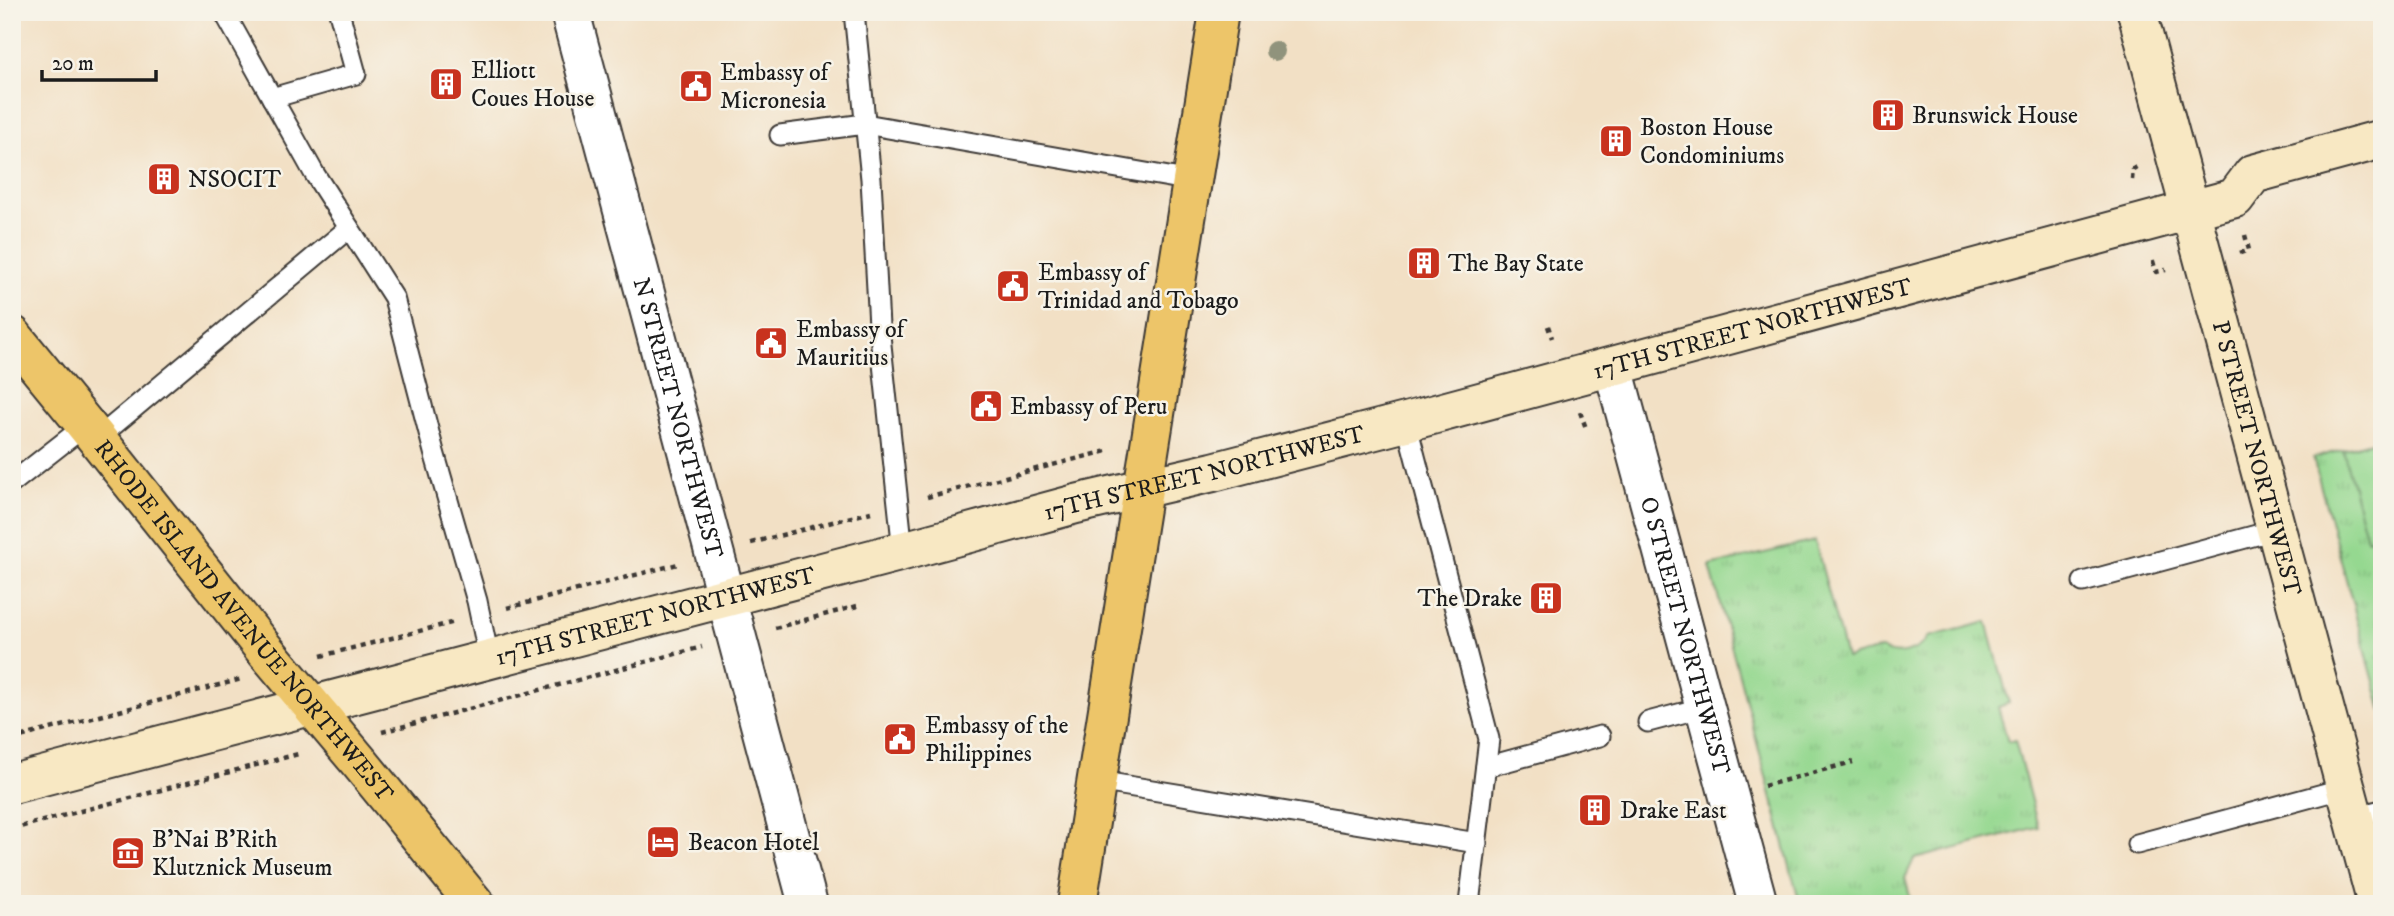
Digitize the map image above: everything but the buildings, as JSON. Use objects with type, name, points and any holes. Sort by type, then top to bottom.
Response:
[{"type":"main road","points":[[1077,904],[1219,12]]},
{"type":"main road","name":"P STREET NORTHWEST","points":[[2137,12],[2275,530],[2360,805],[2377,904]]},
{"type":"main road","name":"17TH STREET NORTHWEST","points":[[12,784],[903,551],[1076,503],[1406,422],[2235,198],[2253,174],[2382,139]]},
{"type":"main road","name":"RHODE ISLAND AVENUE NORTHWEST","points":[[12,335],[264,649],[475,904]]},
{"type":"street","name":"N STREET NORTHWEST","points":[[570,12],[808,904]]},
{"type":"street","name":"O STREET NORTHWEST","points":[[1613,367],[1758,904]]},
{"type":"lane","points":[[225,12],[314,173],[394,298],[481,615],[489,658]]},
{"type":"lane","points":[[272,98],[356,74],[339,12]]},
{"type":"lane","points":[[854,12],[871,179],[879,326],[903,551]]},
{"type":"lane","points":[[780,135],[865,124],[1192,181]]},
{"type":"lane","points":[[12,483],[91,432],[144,402],[349,228]]},
{"type":"lane","points":[[1406,422],[1489,739],[1469,904]]},
{"type":"lane","points":[[2083,582],[2275,530]]},
{"type":"lane","points":[[1648,722],[1705,707]]},
{"type":"lane","points":[[1486,767],[1600,736]]},
{"type":"lane","points":[[1097,781],[1476,843]]},
{"type":"lane","points":[[2137,844],[2360,805]]},
{"type":"path","points":[[2132,180],[2133,169]]},
{"type":"path","points":[[2245,235],[2249,250]]},
{"type":"path","points":[[2152,260],[2156,272],[2171,269]]},
{"type":"path","points":[[1548,326],[1552,338]]},
{"type":"path","points":[[1580,411],[1586,428]]},
{"type":"path","points":[[352,647],[674,565]]},
{"type":"path","points":[[412,724],[695,649]]},
{"type":"path","points":[[12,738],[212,687]]},
{"type":"path","points":[[12,829],[271,761]]},
{"type":"path","points":[[1729,795],[1853,762]]},
{"type":"green space","points":[[2382,439],[2382,711],[2313,458]]},
{"type":"green space","points":[[2382,439],[2382,534],[2367,539],[2343,450]]},
{"type":"green space","points":[[1815,541],[1846,658],[1881,649],[1901,654],[1919,647],[1928,637],[1987,622],[2009,703],[1998,707],[2008,742],[2015,740],[2038,827],[1914,859],[1905,878],[1912,904],[1800,904],[1710,566]]},
{"type":"place","name":"Elliott Coues House","points":[[446,84]]},
{"type":"place","name":"Embassy of Micronesia","points":[[696,86]]},
{"type":"place","name":"Brunswick House","points":[[1888,115]]},
{"type":"place","name":"Boston House Condominiums","points":[[1616,141]]},
{"type":"place","name":"NSOCIT","points":[[164,179]]},
{"type":"place","name":"The Bay State","points":[[1424,263]]},
{"type":"place","name":"Embassy of Trinidad and Tobago","points":[[1013,286]]},
{"type":"place","name":"Embassy of Mauritius","points":[[771,343]]},
{"type":"place","name":"Embassy of Peru","points":[[986,406]]},
{"type":"place","name":"The Drake","points":[[1546,598]]},
{"type":"place","name":"Embassy of the Philippines","points":[[900,739]]},
{"type":"place","name":"Drake East","points":[[1595,810]]},
{"type":"place","name":"Beacon Hotel","points":[[663,842]]},
{"type":"place","name":"B'Nai B'Rith Klutznick Museum","points":[[128,853]]}]
